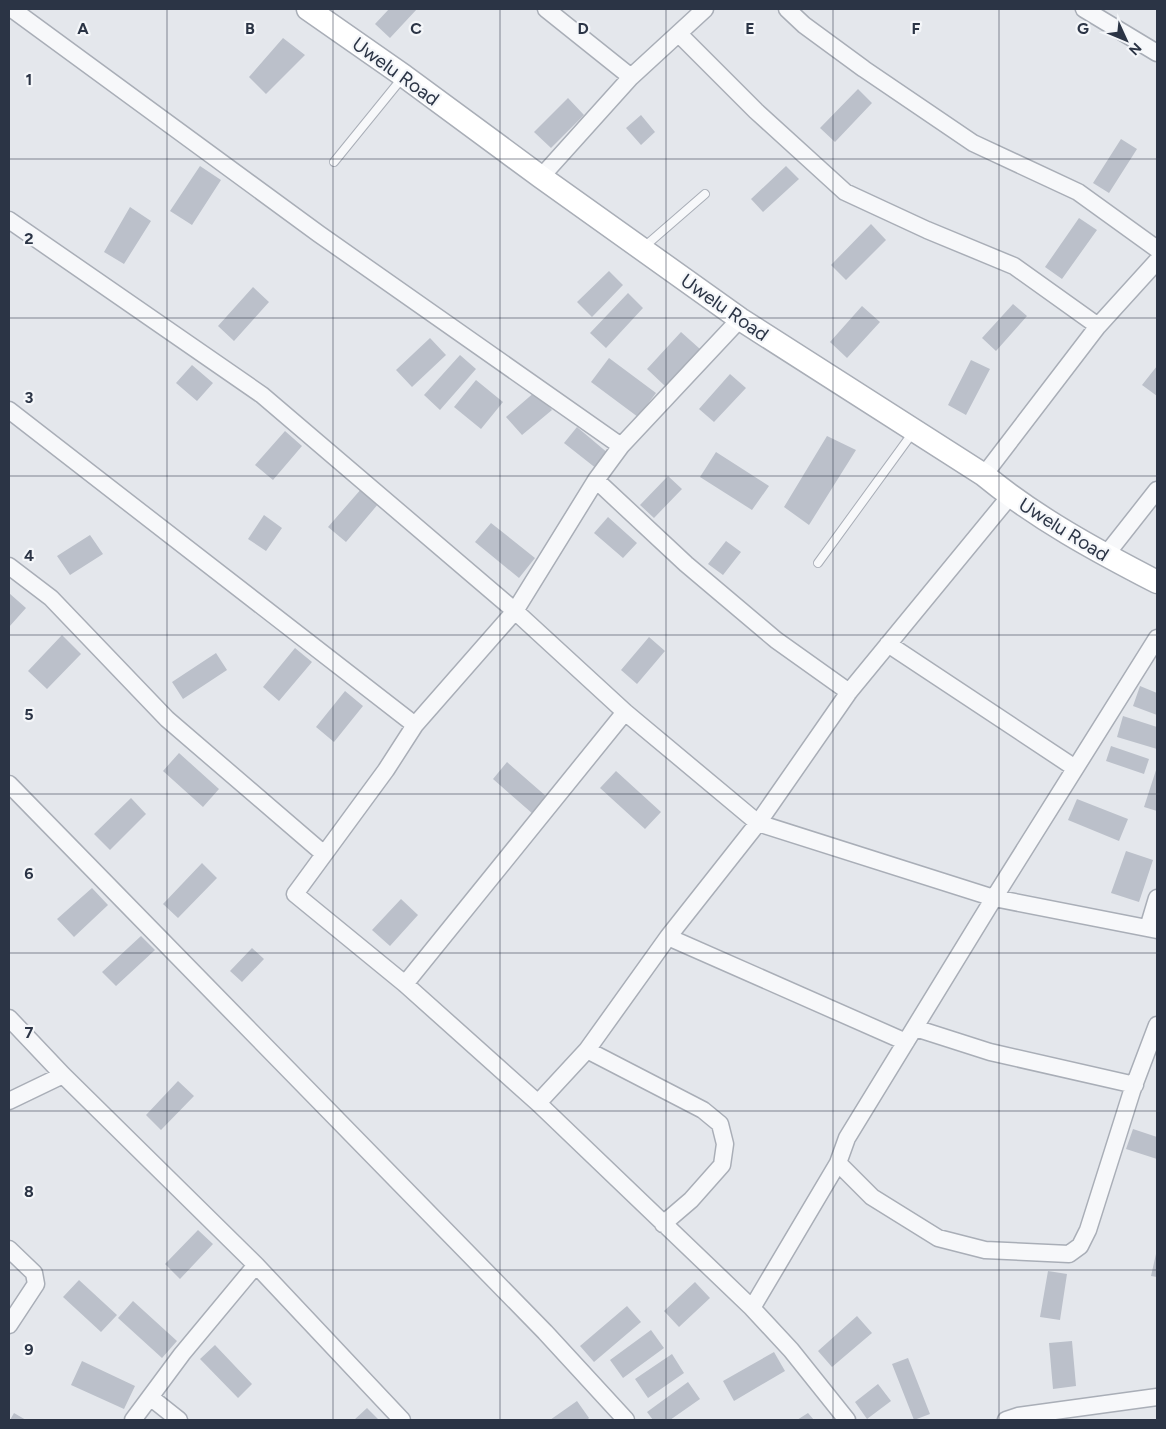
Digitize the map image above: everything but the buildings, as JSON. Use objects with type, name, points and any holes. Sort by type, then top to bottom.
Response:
[{"type":"street","points":[[12,9],[319,234],[621,446]]},
{"type":"street","name":"Uwelu Road","points":[[308,9],[404,76],[541,177],[740,319],[984,475],[1010,496],[1106,556],[1157,582]]},
{"type":"street","points":[[546,9],[631,77]]},
{"type":"street","points":[[541,177],[631,77],[705,9]]},
{"type":"street","points":[[787,9],[804,25],[864,69],[973,143],[1078,192],[1157,248]]},
{"type":"street","points":[[1084,9],[1157,53]]},
{"type":"street","points":[[679,34],[756,111],[844,192],[927,230],[1014,266],[1098,326]]},
{"type":"street","points":[[9,220],[262,395],[515,611],[625,712],[758,824],[994,898],[1152,929],[1157,898]]},
{"type":"street","points":[[984,475],[1098,326],[1157,261]]},
{"type":"street","points":[[740,319],[621,446],[596,480],[515,611],[415,725],[386,770],[295,894],[404,984],[538,1103],[752,1308],[791,1350],[847,1420]]},
{"type":"street","points":[[9,410],[415,725]]},
{"type":"street","points":[[596,480],[686,564],[768,634],[850,692]]},
{"type":"street","points":[[1106,556],[1157,490]]},
{"type":"street","points":[[538,1103],[587,1050],[668,938],[758,824],[850,692],[1010,496]]},
{"type":"street","points":[[9,566],[51,598],[168,719],[324,854]]},
{"type":"street","points":[[752,1308],[838,1163],[847,1138],[994,898],[1157,638]]},
{"type":"street","points":[[888,644],[1075,768]]},
{"type":"street","points":[[404,984],[625,712]]},
{"type":"street","points":[[9,784],[538,1325],[626,1420]]},
{"type":"street","points":[[668,938],[906,1042]]},
{"type":"street","points":[[9,1018],[63,1076],[256,1265],[402,1420]]},
{"type":"street","points":[[838,1163],[872,1197],[938,1238],[985,1250],[1069,1254],[1080,1246],[1088,1230],[1135,1085],[1157,1025]]},
{"type":"street","points":[[915,1028],[990,1052],[1135,1085]]},
{"type":"street","points":[[587,1050],[703,1110],[720,1124],[725,1144],[722,1165],[691,1200],[663,1224]]},
{"type":"street","points":[[9,1101],[63,1076]]},
{"type":"street","points":[[9,1249],[34,1273],[36,1284],[9,1325]]},
{"type":"street","points":[[133,1420],[182,1354],[256,1265]]},
{"type":"street","points":[[150,1397],[179,1420]]},
{"type":"street","points":[[1006,1420],[1018,1416],[1157,1397]]},
{"type":"lane","points":[[334,162],[404,76]]},
{"type":"lane","points":[[643,248],[706,194]]},
{"type":"lane","points":[[818,563],[915,430]]}]
